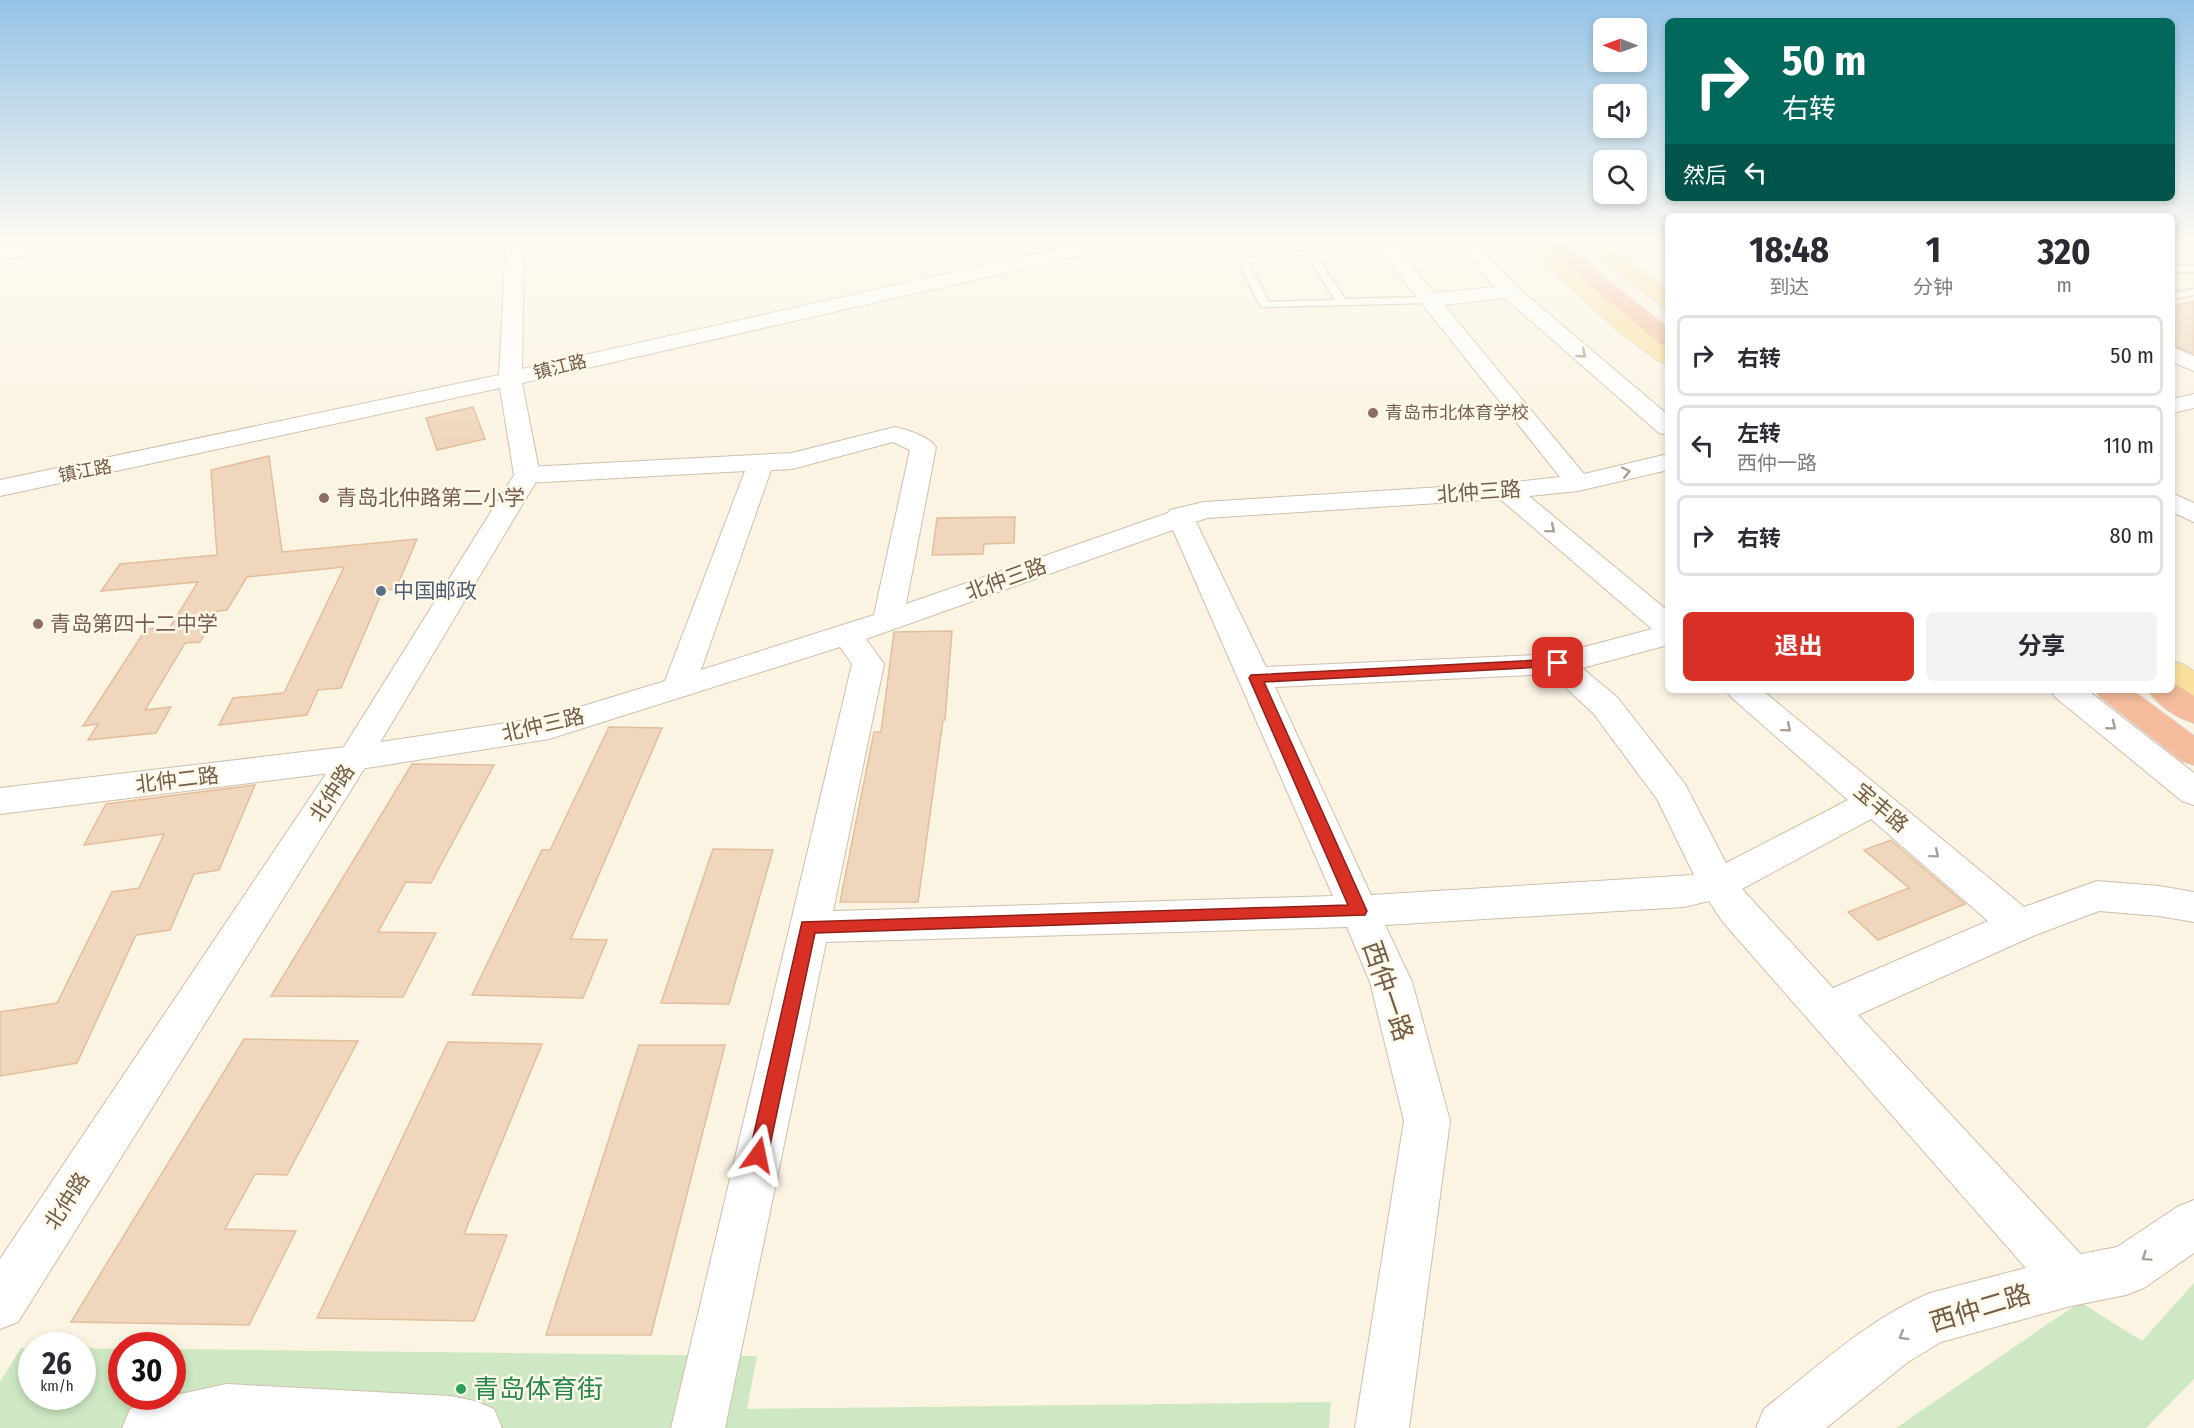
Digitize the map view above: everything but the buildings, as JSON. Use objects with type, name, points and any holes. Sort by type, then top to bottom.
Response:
[{"type":"highway","points":[[1629,308],[1665,337]]},
{"type":"highway","points":[[1651,308],[1665,319]]},
{"type":"highway","points":[[2121,697],[2194,753]]},
{"type":"main road","points":[[1605,308],[1665,355]]},
{"type":"street","points":[[513,308],[510,379],[527,475],[792,461],[895,435],[923,447],[888,621]]},
{"type":"street","name":"镇江路","points":[[0,488],[459,392],[809,308]]},
{"type":"street","points":[[1437,308],[1578,483]]},
{"type":"street","points":[[1529,308],[1665,425]]},
{"type":"street","points":[[2175,355],[2194,364]]},
{"type":"street","points":[[2175,405],[2194,401]]},
{"type":"street","points":[[678,688],[761,463]]},
{"type":"street","name":"北仲三路","points":[[354,758],[549,728],[847,635],[1180,516],[1204,510],[1506,491],[1578,483],[1665,463]]},
{"type":"street","name":"北仲路","points":[[0,1304],[354,758],[527,475]]},
{"type":"street","points":[[1506,491],[1665,624]]},
{"type":"street","points":[[2175,503],[2194,514]]},
{"type":"street","name":"西仲一路","points":[[1180,516],[1391,982],[1427,1121],[1382,1428]]},
{"type":"street","points":[[698,1428],[867,664],[847,635]]},
{"type":"street","points":[[1255,678],[1558,663],[1665,636]]},
{"type":"street","points":[[1558,663],[1605,705],[1672,793],[1718,884],[1736,910],[2071,1281]]},
{"type":"street","name":"宝丰路","points":[[1746,693],[2019,925]]},
{"type":"street","points":[[2070,693],[2194,792]]},
{"type":"street","name":"北仲二路","points":[[0,801],[354,758]]},
{"type":"street","points":[[808,927],[1359,911],[1684,892],[1718,884],[1874,802]]},
{"type":"street","points":[[1826,1010],[2019,925],[2097,896],[2159,901],[2194,907]]},
{"type":"street","name":"西仲二路","points":[[1783,1428],[1890,1344],[1930,1319],[2071,1281],[2126,1270],[2194,1224]]},
{"type":"street","points":[[149,1428],[226,1411],[450,1423],[474,1428]]},
{"type":"green space","points":[[2194,1283],[2194,1379],[2146,1428],[1896,1428],[2080,1302],[2142,1341]]},
{"type":"green space","name":"青岛体育街","points":[[96,1348],[108,1349],[108,1410],[186,1410],[186,1349],[757,1356],[747,1409],[1331,1402],[1329,1428],[0,1428],[0,1382],[18,1353],[18,1410],[96,1410]]},
{"type":"place","name":"青岛市北体育学校","points":[[1373,413]]},
{"type":"place","name":"青岛北仲路第二小学","points":[[324,498]]},
{"type":"place","name":"中国邮政","points":[[381,591]]},
{"type":"place","name":"青岛第四十二中学","points":[[38,624]]},
{"type":"place","name":"青岛体育街","points":[[461,1389]]},
{"type":"route","points":[[758,1155],[808,927],[1359,911],[1255,678],[1558,663]]}]
